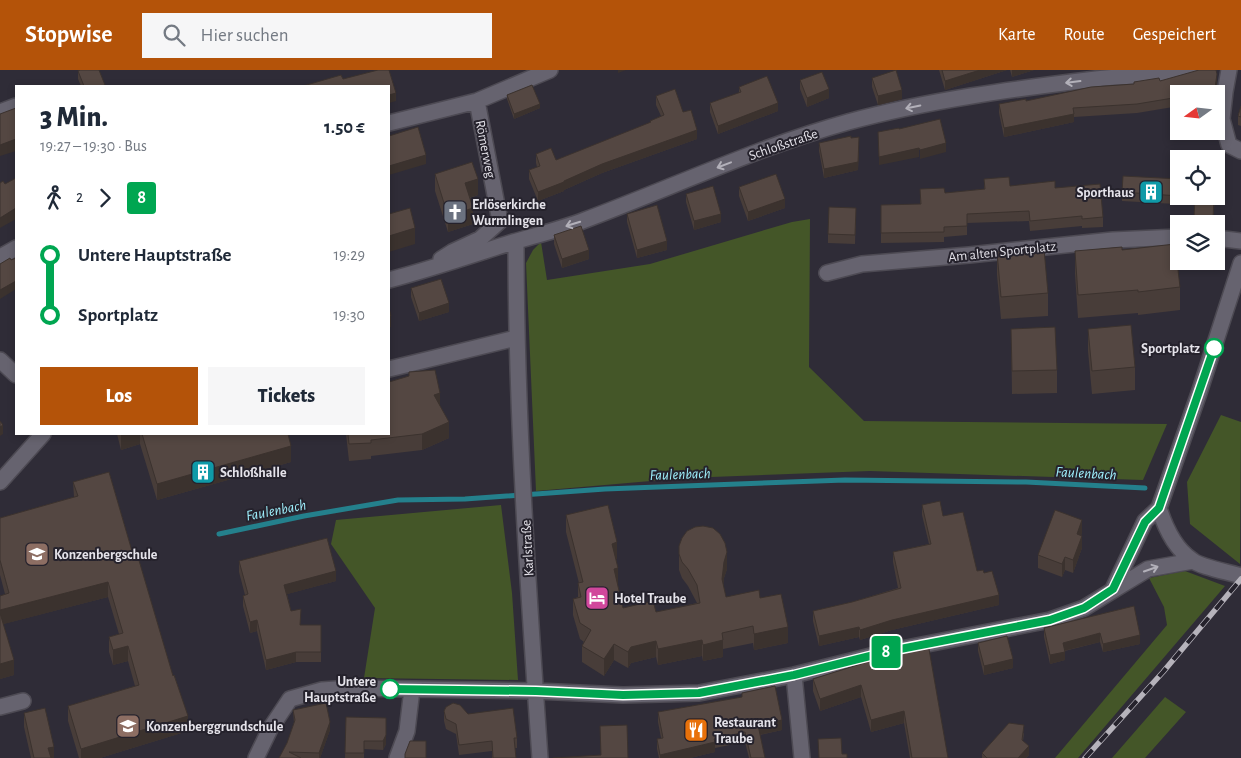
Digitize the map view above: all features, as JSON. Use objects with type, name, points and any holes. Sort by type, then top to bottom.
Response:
[{"type":"street","name":"Römerweg","points":[[390,122],[477,101],[550,70]]},
{"type":"street","name":"Schloßstraße","points":[[390,280],[421,272],[583,221],[763,150],[807,134],[850,122],[939,101],[1120,76],[1179,73],[1191,70]]},
{"type":"street","points":[[1229,70],[1222,120],[1229,145],[1241,151]]},
{"type":"street","name":"Römerweg","points":[[421,272],[452,252],[480,239],[500,221],[477,101]]},
{"type":"street","points":[[0,112],[15,106]]},
{"type":"street","name":"Am alten Sportplatz","points":[[827,273],[862,264],[1113,240],[1170,237]]},
{"type":"street","points":[[1225,239],[1241,241]]},
{"type":"street","name":"Karlstraße","points":[[516,242],[516,338],[540,758]]},
{"type":"street","points":[[0,257],[15,249]]},
{"type":"street","points":[[1113,589],[1145,522],[1159,508],[1200,393],[1241,263]]},
{"type":"street","points":[[390,369],[516,338]]},
{"type":"street","points":[[0,360],[15,374]]},
{"type":"street","points":[[0,482],[42,435]]},
{"type":"street","points":[[1159,508],[1164,524],[1174,543],[1193,561],[1241,576]]},
{"type":"street","points":[[256,758],[270,729],[290,699],[322,690],[536,691],[623,695],[699,693],[794,675],[890,651],[1050,620],[1084,608],[1148,568],[1193,561]]},
{"type":"street","points":[[794,675],[802,758]]},
{"type":"street","points":[[398,758],[407,731],[412,689]]},
{"type":"street","points":[[0,707],[23,701]]},
{"type":"green space","points":[[810,219],[809,367],[864,421],[1167,424],[1143,480],[870,471],[685,478],[536,491],[526,263],[533,250],[541,242],[547,280],[650,264],[792,222]]},
{"type":"green space","points":[[1221,415],[1241,422],[1240,564],[1190,524],[1187,482]]},
{"type":"green space","points":[[501,505],[512,593],[518,680],[364,678],[375,608],[331,544],[336,520]]},
{"type":"green space","points":[[1185,571],[1225,586],[1078,758],[1055,758],[1167,625],[1164,607],[1149,578]]},
{"type":"green space","points":[[1165,697],[1186,712],[1145,758],[1112,758]]},
{"type":"building","points":[[99,70],[105,85],[84,85],[78,71]]},
{"type":"building","points":[[378,70],[389,70],[396,93],[390,95],[390,85],[306,85],[341,75],[343,79]]},
{"type":"building","points":[[896,70],[902,90],[878,96],[872,78]]},
{"type":"building","points":[[942,70],[980,70],[945,81]]},
{"type":"building","points":[[1199,70],[1216,70],[1217,74],[1215,85],[1170,85],[1170,98],[1137,104],[1073,108],[1074,114],[1004,128],[999,104],[1026,99],[1026,101],[1091,87],[1134,84],[1134,82],[1159,78],[1160,81]]},
{"type":"building","points":[[822,72],[829,89],[807,98],[800,80]]},
{"type":"building","points":[[767,76],[778,103],[718,126],[710,103],[741,92],[739,87]]},
{"type":"building","points":[[532,85],[540,104],[514,114],[507,95]]},
{"type":"building","points":[[675,89],[683,112],[691,110],[697,130],[602,164],[538,192],[529,170],[540,166],[536,154],[551,148],[556,160],[651,122],[664,115],[656,96]]},
{"type":"building","points":[[1241,106],[1241,117],[1238,116]]},
{"type":"building","points":[[15,108],[15,139],[0,145],[0,114]]},
{"type":"building","points":[[940,119],[946,143],[920,150],[919,148],[879,157],[878,132]]},
{"type":"building","points":[[418,127],[426,155],[390,166],[390,136]]},
{"type":"building","points":[[851,136],[851,138],[859,137],[858,162],[824,169],[819,143]]},
{"type":"building","points":[[472,162],[478,179],[465,183],[473,208],[448,216],[435,174]]},
{"type":"building","points":[[776,174],[785,199],[748,212],[739,187]]},
{"type":"building","points":[[1123,176],[1170,179],[1170,195],[1122,192]]},
{"type":"building","points":[[1009,177],[1010,186],[1055,181],[1055,188],[1100,184],[1103,217],[1082,219],[1082,216],[1030,221],[1029,211],[967,214],[967,226],[944,227],[944,232],[881,233],[881,205],[921,204],[920,189],[944,188],[945,193],[985,189],[984,179]]},
{"type":"building","points":[[15,179],[15,209],[0,218],[0,183],[3,181],[5,184]]},
{"type":"building","points":[[713,186],[721,214],[694,221],[686,194]]},
{"type":"building","points":[[657,205],[667,241],[637,250],[627,214]]},
{"type":"building","points":[[1195,205],[1214,205],[1213,215],[1194,215]]},
{"type":"building","points":[[829,207],[856,208],[855,235],[828,234]]},
{"type":"building","points":[[410,208],[415,228],[390,236],[390,214]]},
{"type":"building","points":[[581,226],[589,250],[562,259],[554,235]]},
{"type":"building","points":[[1170,245],[1170,270],[1178,270],[1180,287],[1138,292],[1138,290],[1078,295],[1075,251],[1122,247],[1122,250]]},
{"type":"building","points":[[1044,249],[1048,293],[1001,297],[997,252]]},
{"type":"building","points":[[10,258],[11,260],[15,258],[15,282],[0,290],[0,264]]},
{"type":"building","points":[[441,279],[449,303],[419,313],[411,288]]},
{"type":"building","points":[[1131,325],[1135,367],[1092,371],[1088,329]]},
{"type":"building","points":[[1055,327],[1057,370],[1012,371],[1011,329]]},
{"type":"building","points":[[435,370],[440,393],[434,395],[449,422],[422,434],[371,440],[371,443],[349,444],[348,435],[390,435],[390,382],[409,376],[409,372]]},
{"type":"building","name":"Schloßhalle","points":[[142,435],[288,435],[291,446],[157,484]]},
{"type":"building","points":[[109,472],[134,558],[138,557],[173,676],[188,716],[81,749],[68,706],[139,685],[128,646],[113,650],[109,637],[123,633],[108,582],[0,610],[0,596],[9,593],[0,560],[0,518],[78,496],[73,482]]},
{"type":"building","points":[[940,501],[943,516],[963,512],[977,571],[983,570],[984,573],[992,571],[999,595],[892,620],[860,630],[859,627],[819,636],[813,611],[901,588],[893,552],[931,544],[922,505]]},
{"type":"building","name":"Hotel Traube","points":[[608,505],[617,542],[612,544],[618,568],[614,569],[623,608],[653,601],[656,612],[700,603],[697,585],[682,562],[679,546],[687,531],[703,526],[713,528],[720,534],[725,543],[727,552],[722,579],[726,597],[759,590],[760,598],[781,594],[788,627],[754,634],[753,626],[722,633],[723,640],[703,645],[702,640],[658,649],[656,641],[631,647],[628,652],[614,644],[604,659],[582,646],[591,630],[580,623],[573,599],[581,597],[578,583],[583,582],[566,515]]},
{"type":"building","points":[[1055,510],[1082,520],[1077,534],[1082,536],[1073,560],[1065,557],[1062,564],[1038,555]]},
{"type":"building","points":[[327,538],[336,571],[284,585],[291,611],[301,609],[300,625],[321,625],[321,652],[296,652],[266,660],[257,620],[250,622],[243,596],[248,594],[239,561]]},
{"type":"building","points":[[1134,606],[1140,635],[1103,644],[1100,633],[1063,643],[1065,652],[1050,655],[1044,628]]},
{"type":"building","points":[[0,613],[14,660],[0,664]]},
{"type":"building","points":[[1007,636],[1013,659],[984,666],[978,643]]},
{"type":"building","points":[[929,649],[948,758],[912,758],[904,711],[871,720],[861,685],[820,699],[813,679],[886,656]]},
{"type":"building","points":[[775,686],[782,720],[758,725],[765,758],[751,758],[745,732],[714,739],[715,742],[660,755],[657,739],[663,738],[658,712],[742,697],[742,693]]},
{"type":"building","points":[[326,703],[330,722],[319,753],[289,752],[301,758],[279,758],[287,743],[295,720],[293,710]]},
{"type":"building","points":[[453,703],[460,705],[468,714],[513,708],[517,738],[514,738],[516,758],[493,758],[492,741],[459,745],[456,724],[446,719],[444,711],[446,707]]},
{"type":"building","points":[[45,708],[54,747],[48,748],[51,758],[34,758],[24,713]]},
{"type":"building","points":[[346,717],[386,718],[386,735],[383,741],[364,741],[364,753],[345,753]]},
{"type":"building","points":[[1009,723],[1024,725],[1022,740],[1029,746],[1018,758],[987,758],[982,753]]},
{"type":"building","points":[[627,725],[628,758],[553,758],[601,755],[600,726]]},
{"type":"building","points":[[841,738],[842,754],[847,754],[847,758],[819,758],[818,739]]},
{"type":"building","points":[[410,741],[426,741],[426,758],[405,758]]},
{"type":"waterway","name":"Faulenbach","points":[[219,534],[304,516],[398,500],[465,499],[605,489],[845,480],[1026,482],[1145,488]]},
{"type":"railway","points":[[1085,758],[1163,672],[1241,579]]},
{"type":"bus line","name":"8","points":[[390,689],[536,691],[623,695],[699,693],[794,675],[890,651],[1050,620],[1084,608],[1113,589],[1145,522],[1159,508],[1214,348]]},
{"type":"place","name":"Sporthaus","points":[[1151,192]]},
{"type":"place","name":"Erlöserkirche Wurmlingen","points":[[455,212]]},
{"type":"place","name":"Sportplatz","points":[[1214,348]]},
{"type":"place","name":"Schloßhalle","points":[[203,472]]},
{"type":"place","name":"Konzenbergschule","points":[[37,554]]},
{"type":"place","name":"Hotel Traube","points":[[597,598]]},
{"type":"place","name":"Untere Hauptstraße","points":[[390,689]]},
{"type":"place","name":"Konzenberggrundschule","points":[[128,726]]},
{"type":"place","name":"Restaurant Traube","points":[[696,730]]}]
